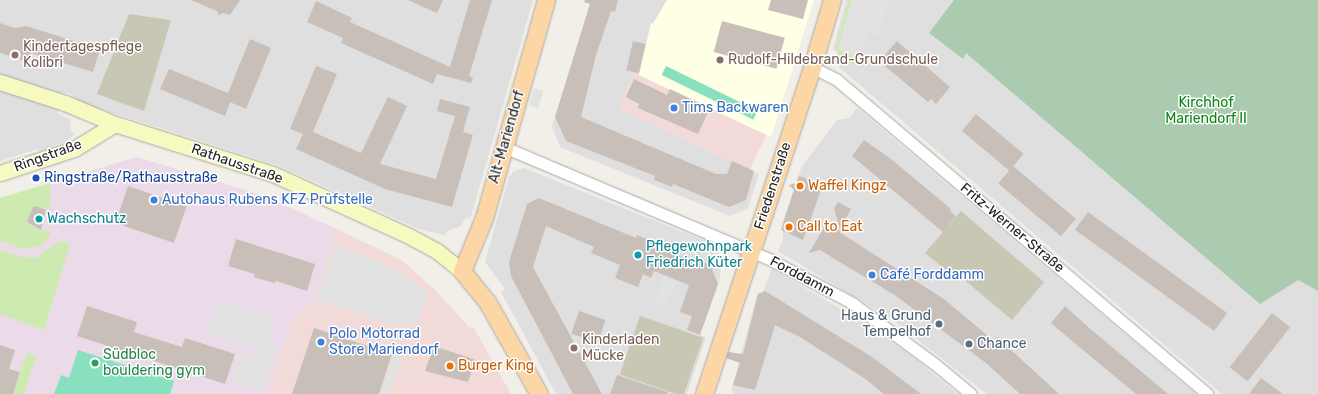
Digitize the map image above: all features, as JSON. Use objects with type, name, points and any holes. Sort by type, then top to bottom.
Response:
[{"type":"main road","name":"Alt-Mariendorf","points":[[462,271],[484,218],[546,0]]},
{"type":"main road","name":"Friedenstraße","points":[[704,394],[812,67],[832,0]]},
{"type":"main road","name":"Rathausstraße","points":[[0,82],[65,103],[115,124],[273,174],[304,187],[437,251],[462,271]]},
{"type":"main road","name":"Ringstraße","points":[[0,173],[74,149],[115,124]]},
{"type":"main road","points":[[462,271],[488,303],[539,394]]},
{"type":"street","name":"Fritz-Werner-Straße","points":[[812,67],[836,78],[1208,394]]},
{"type":"street","name":"Forddamm","points":[[504,147],[752,251],[852,303],[936,365],[971,394]]},
{"type":"shaded area","points":[[0,0],[533,0],[472,213],[470,218],[466,217],[461,226],[447,231],[446,235],[421,230],[277,165],[72,100],[73,95],[68,93],[63,92],[62,97],[0,74]]},
{"type":"shaded area","points":[[591,0],[667,0],[653,24],[651,24],[639,75],[634,73],[619,109],[759,174],[748,208],[730,216],[560,147],[552,127]]},
{"type":"shaded area","name":"Rudolf-Hildebrand-Grundschule","points":[[667,0],[814,0],[771,137],[639,75],[651,23],[653,24]]},
{"type":"shaded area","points":[[846,0],[1318,0],[1318,394],[1222,394],[834,63],[837,52],[833,49]]},
{"type":"shaded area","points":[[852,0],[888,0],[878,36],[867,34],[864,50],[855,60],[849,53],[838,49]]},
{"type":"shaded area","points":[[129,14],[171,20],[144,111],[97,94]]},
{"type":"shaded area","points":[[634,73],[766,135],[750,170],[618,108]]},
{"type":"shaded area","points":[[534,88],[544,91],[538,108],[529,105]]},
{"type":"shaded area","points":[[0,90],[58,109],[57,113],[70,119],[71,131],[75,134],[68,140],[39,152],[38,149],[0,161]]},
{"type":"shaded area","points":[[857,108],[1196,394],[987,394],[890,318],[778,251],[783,240],[782,223],[802,166],[837,120],[849,118]]},
{"type":"shaded area","points":[[137,157],[262,195],[337,229],[313,303],[293,320],[268,394],[0,394],[0,198]]},
{"type":"shaded area","points":[[524,168],[720,247],[716,261],[721,271],[718,285],[700,335],[706,337],[687,394],[556,394],[501,292],[505,289],[485,262],[509,177],[514,171]]},
{"type":"shaded area","points":[[961,211],[1044,282],[1012,320],[961,277],[958,280],[925,253]]},
{"type":"shaded area","points":[[337,229],[403,261],[437,292],[469,327],[474,328],[511,394],[44,394],[313,303]]},
{"type":"shaded area","points":[[336,245],[378,261],[405,275],[429,292],[416,326],[406,323],[404,328],[316,299]]},
{"type":"shaded area","points":[[772,269],[858,319],[910,355],[958,394],[735,394],[731,391],[754,306],[758,293],[763,292]]},
{"type":"shaded area","points":[[664,277],[675,281],[666,307],[654,303]]},
{"type":"shaded area","points":[[217,299],[277,318],[268,343],[278,347],[264,391],[232,381],[240,355],[251,359],[255,347],[206,331]]},
{"type":"shaded area","points":[[640,316],[703,338],[684,394],[676,394],[620,375]]},
{"type":"shaded area","points":[[373,338],[405,350],[389,394],[379,394],[369,347]]},
{"type":"green space","points":[[849,0],[852,0],[838,49],[849,53],[855,60],[854,67],[839,54],[836,48]]},
{"type":"green space","name":"Kirchhof Mariendorf II","points":[[954,0],[1318,0],[1318,291],[1298,280],[1260,304],[966,53],[963,59],[929,33]]},
{"type":"green space","points":[[666,66],[758,111],[753,120],[662,75]]},
{"type":"green space","points":[[50,183],[51,201],[48,209],[33,207],[27,222],[30,226],[51,232],[48,239],[41,246],[23,249],[0,241],[0,198]]},
{"type":"green space","points":[[60,241],[70,244],[44,330],[0,314],[0,250],[20,257],[36,258]]},
{"type":"green space","name":"Südbloc bouldering gym","points":[[78,350],[174,381],[170,394],[54,394],[61,375],[69,378]]},
{"type":"green space","points":[[27,353],[36,356],[24,394],[13,394]]},
{"type":"building","points":[[191,0],[240,0],[230,15],[223,13],[219,15],[217,11]]},
{"type":"building","points":[[408,0],[443,0],[437,13]]},
{"type":"building","points":[[470,0],[492,0],[469,76],[473,78],[471,83],[437,74],[433,84],[341,43],[343,38],[307,22],[316,1],[352,18],[350,22],[450,67]]},
{"type":"building","points":[[585,0],[618,0],[615,12],[611,11],[596,55],[581,117],[716,174],[727,174],[732,161],[754,171],[746,200],[729,207],[673,184],[672,187],[654,180],[655,176],[566,141],[555,117],[590,4],[584,2]]},
{"type":"building","points":[[771,0],[808,0],[803,19],[768,10]]},
{"type":"building","points":[[722,21],[785,38],[777,69],[714,52]]},
{"type":"building","points":[[0,23],[15,28],[26,26],[100,49],[93,72],[31,53],[28,62],[0,53]]},
{"type":"building","points":[[250,39],[271,48],[246,109],[230,102],[225,116],[160,89],[169,69],[228,93]]},
{"type":"building","points":[[633,41],[646,44],[639,73],[626,70]]},
{"type":"building","points":[[897,41],[950,87],[936,104],[931,99],[928,102],[885,66],[887,63],[882,58]]},
{"type":"building","points":[[316,66],[337,74],[313,132],[361,153],[388,97],[407,106],[380,164],[432,178],[436,179],[455,116],[437,111],[440,99],[470,107],[463,132],[473,135],[452,207],[385,189],[296,149],[303,134],[290,129]]},
{"type":"building","name":"Tims Backwaren","points":[[634,79],[667,95],[670,89],[710,108],[698,134],[638,108],[639,104],[626,97]]},
{"type":"building","points":[[976,114],[1023,154],[1009,171],[962,131]]},
{"type":"building","points":[[864,140],[891,159],[951,209],[950,211],[956,216],[943,232],[852,156]]},
{"type":"building","points":[[1013,166],[1076,219],[1061,236],[998,184]]},
{"type":"building","points":[[799,176],[823,184],[803,240],[781,230],[794,190],[789,185],[796,183]]},
{"type":"building","points":[[128,186],[187,206],[174,243],[115,223]]},
{"type":"building","points":[[539,198],[636,238],[637,235],[653,242],[652,244],[697,263],[698,260],[710,265],[718,284],[700,335],[687,330],[692,316],[680,312],[689,285],[654,271],[651,278],[643,274],[638,287],[615,278],[620,265],[591,253],[594,247],[546,226],[533,267],[602,394],[573,394],[511,276],[509,262],[527,204]]},
{"type":"building","points":[[838,202],[851,209],[840,229],[834,208]]},
{"type":"building","name":"Wachschutz","points":[[36,206],[46,210],[41,230],[27,222],[33,207]]},
{"type":"building","points":[[1088,212],[1227,313],[1214,331],[1075,230]]},
{"type":"building","points":[[826,224],[840,230],[839,232],[944,299],[994,341],[997,337],[1059,394],[1020,394],[986,363],[896,296],[820,250],[809,253]]},
{"type":"building","points":[[236,239],[315,264],[307,291],[276,281],[275,283],[260,279],[254,277],[255,274],[228,266]]},
{"type":"building","points":[[765,291],[872,357],[921,394],[884,394],[864,378],[800,337],[775,325],[755,390],[733,385],[740,363],[726,358],[728,352],[743,354],[758,294]]},
{"type":"building","points":[[87,306],[137,322],[134,332],[182,347],[185,338],[235,354],[225,384],[77,336]]},
{"type":"building","points":[[1065,306],[1168,394],[1136,394],[1059,330],[1051,323]]},
{"type":"building","points":[[579,311],[605,320],[598,343],[571,334]]},
{"type":"building","points":[[1272,313],[1290,327],[1248,382],[1230,367]]},
{"type":"building","points":[[314,328],[392,354],[379,394],[292,394]]},
{"type":"building","points":[[0,345],[15,350],[9,369],[20,372],[13,394],[0,394]]},
{"type":"building","name":"Burger King","points":[[434,346],[476,360],[468,382],[425,371]]},
{"type":"building","points":[[617,375],[668,392],[667,394],[610,394]]},
{"type":"building","points":[[1261,378],[1283,394],[1249,394]]},
{"type":"place","name":"Kindertagespflege Kolibri","points":[[15,55]]},
{"type":"place","name":"Rudolf-Hildebrand-Grundschule","points":[[720,60]]},
{"type":"place","name":"Tims Backwaren","points":[[674,108]]},
{"type":"place","name":"Ringstraße/Rathausstraße","points":[[36,178]]},
{"type":"place","name":"Waffel Kingz","points":[[800,186]]},
{"type":"place","name":"Autohaus Rubens KFZ Prüfstelle","points":[[154,200]]},
{"type":"place","name":"Wachschutz","points":[[39,219]]},
{"type":"place","name":"Call to Eat","points":[[789,227]]},
{"type":"place","name":"Pflegewohnpark Friedrich Küter","points":[[638,255]]},
{"type":"place","name":"Café Forddamm","points":[[872,275]]},
{"type":"place","name":"Haus & Grund Tempelhof","points":[[939,324]]},
{"type":"place","name":"Polo Motorrad Store Mariendorf","points":[[321,342]]},
{"type":"place","name":"Chance","points":[[969,344]]},
{"type":"place","name":"Kinderladen Mücke","points":[[574,348]]},
{"type":"place","name":"Südbloc bouldering gym","points":[[95,363]]},
{"type":"place","name":"Burger King","points":[[450,366]]}]
